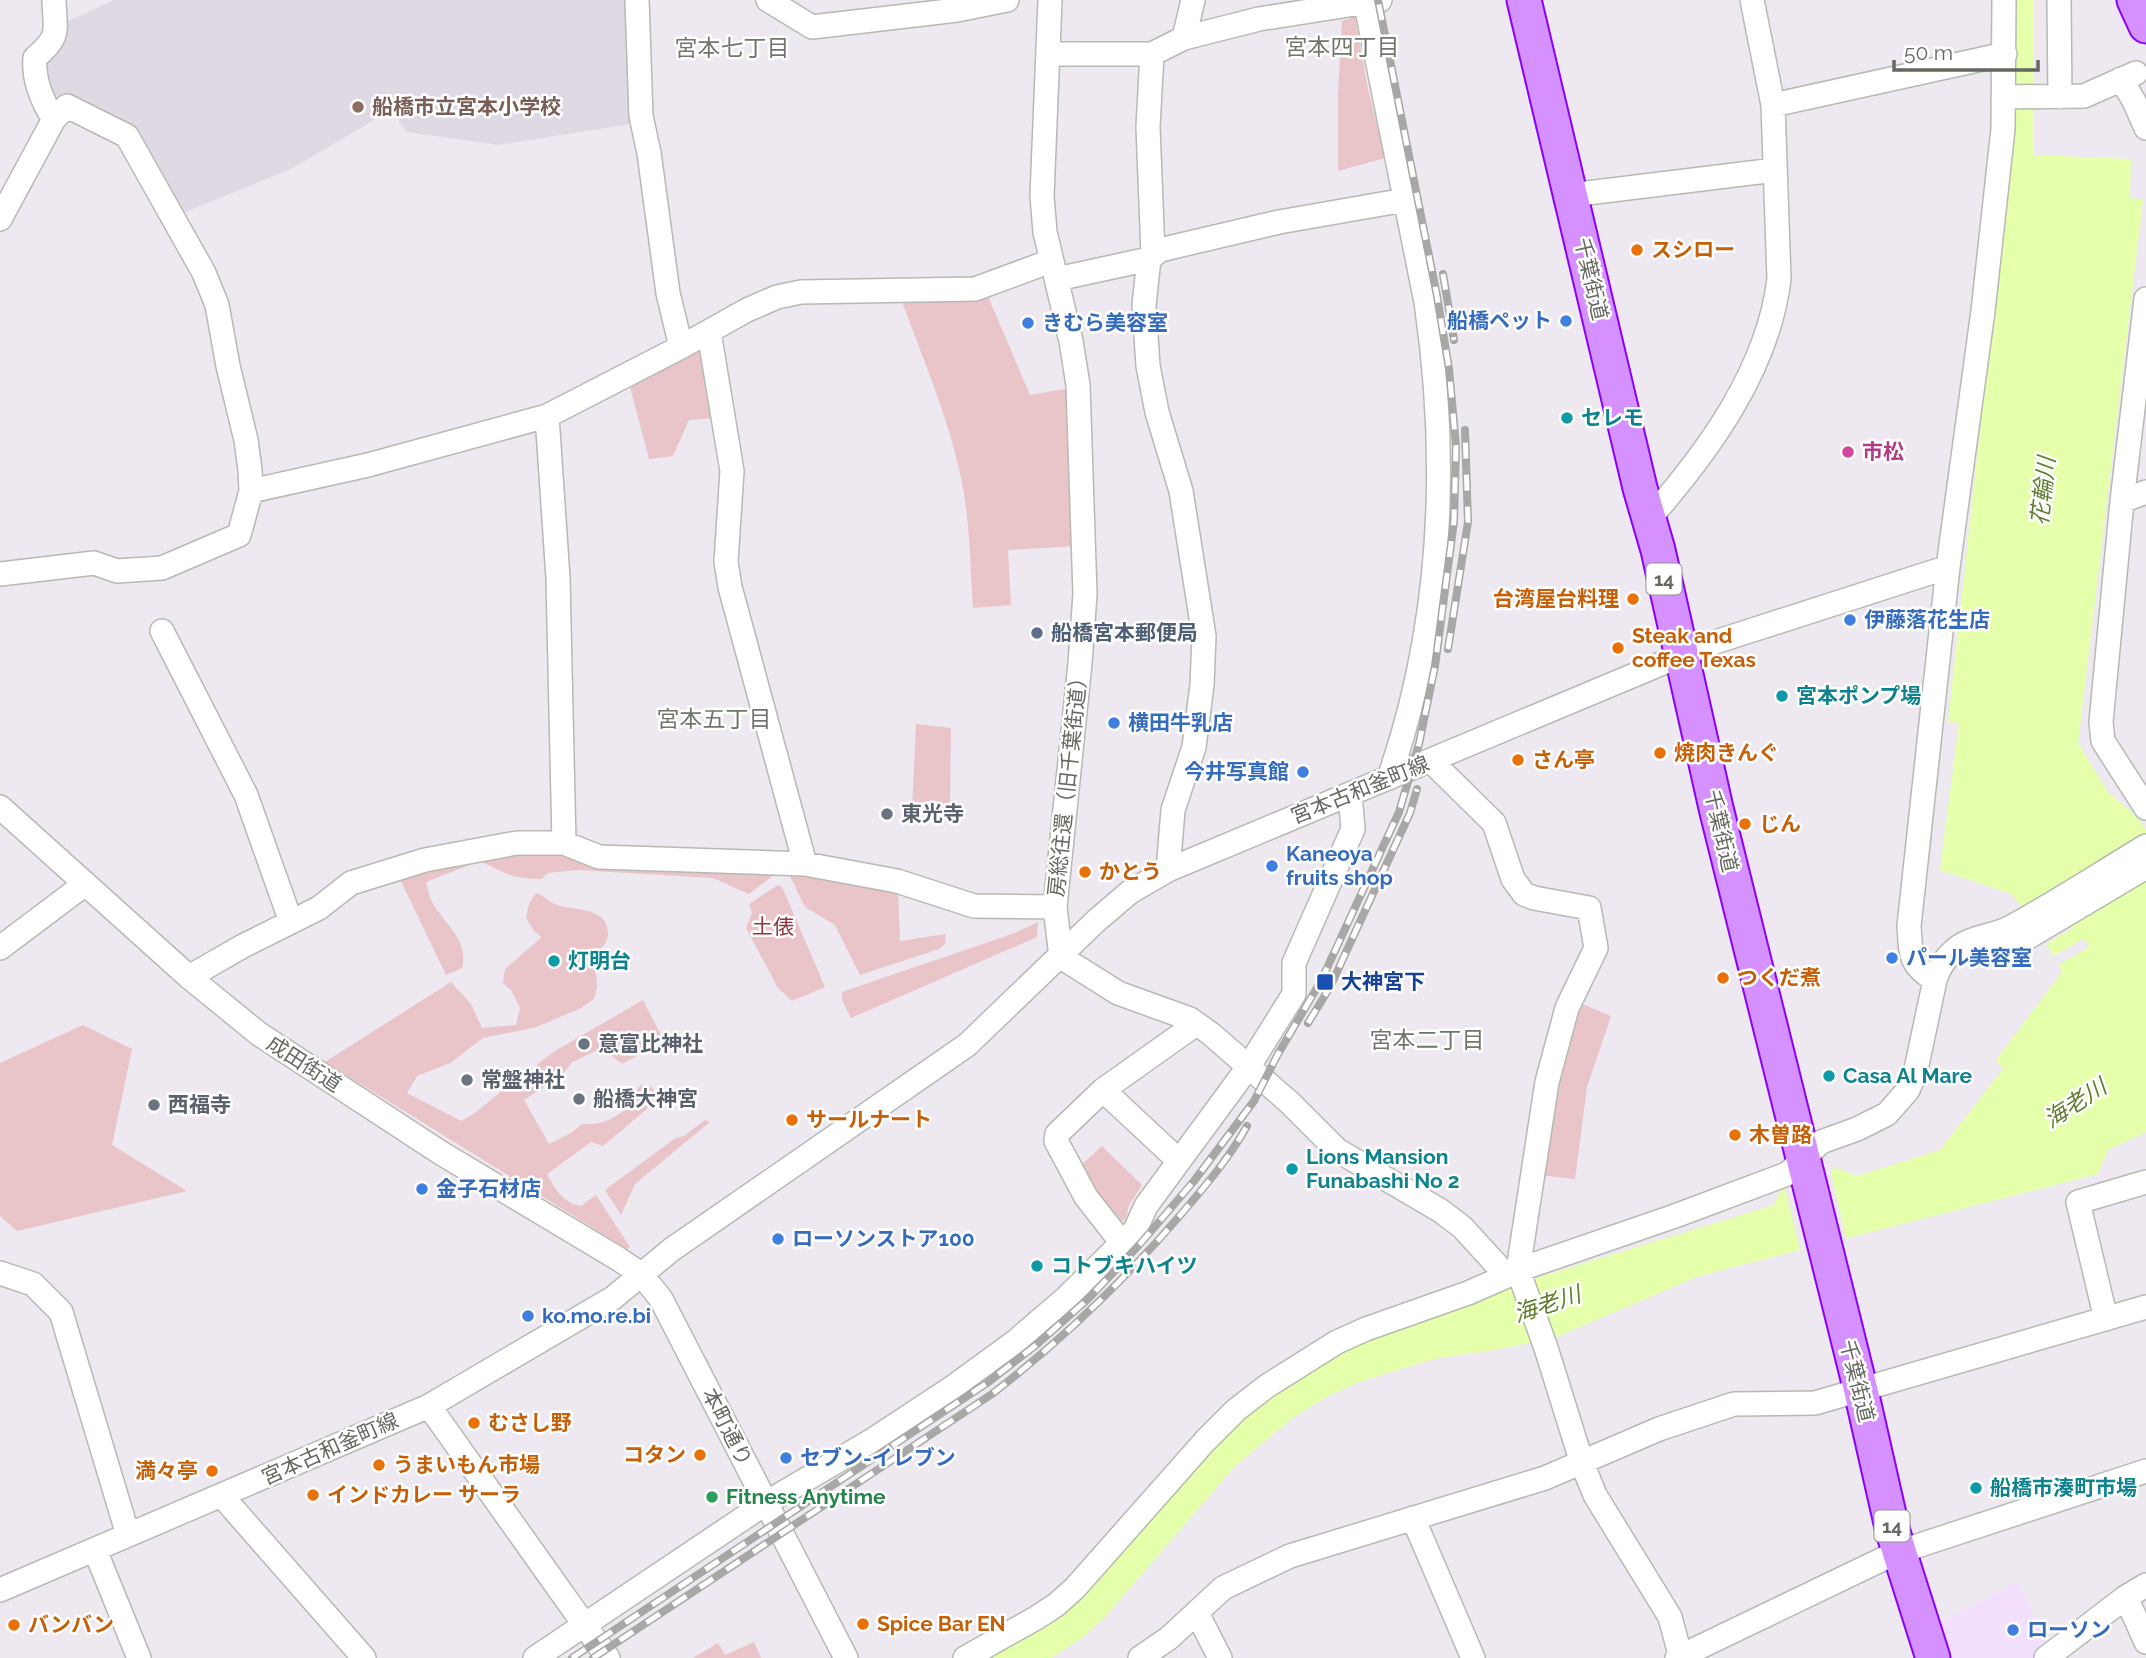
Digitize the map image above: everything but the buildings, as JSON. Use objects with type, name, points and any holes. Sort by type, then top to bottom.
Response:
[{"type":"highway","name":"千葉街道","points":[[1524,0],[1649,519],[1799,1170],[1826,1256],[1899,1553],[1933,1658]]},
{"type":"highway","points":[[2134,0],[2146,26]]},
{"type":"street","points":[[54,0],[55,36],[50,45],[35,58],[34,71],[46,108],[54,118]]},
{"type":"street","points":[[768,0],[812,27],[957,10],[1007,0]]},
{"type":"street","name":"房総往還（旧千葉街道）","points":[[1050,0],[1042,196],[1045,232],[1072,341],[1078,385],[1085,594],[1055,907],[1061,957]]},
{"type":"street","points":[[1184,38],[1193,0]]},
{"type":"street","points":[[1649,519],[1707,447],[1751,372],[1776,301],[1779,279],[1773,105],[1752,0]]},
{"type":"street","points":[[1935,980],[1920,972],[1912,958],[1909,926],[1948,568],[1983,311],[2007,97],[2004,0]]},
{"type":"street","points":[[2053,97],[2059,0]]},
{"type":"street","points":[[1048,54],[1152,54],[1184,38],[1259,19],[1370,1],[1426,302],[1433,349],[1439,449],[1438,522],[1431,596],[1419,670],[1389,778]]},
{"type":"street","points":[[639,2],[641,116],[649,153],[668,293],[681,347]]},
{"type":"street","points":[[1152,54],[1148,127],[1151,256],[1144,304],[1148,366],[1157,412],[1181,491],[1204,636],[1202,685],[1194,747],[1173,810],[1168,870]]},
{"type":"street","points":[[1773,105],[2005,54]]},
{"type":"street","points":[[2007,97],[2084,96],[2129,76],[2134,101],[2146,128]]},
{"type":"street","points":[[0,219],[54,118],[68,106],[127,136],[204,273],[217,305],[246,440],[251,491],[239,535],[162,568],[117,571],[94,563],[0,574]]},
{"type":"street","points":[[1571,195],[1775,170]]},
{"type":"street","points":[[251,491],[368,465],[547,416],[747,310],[777,297],[801,292],[975,289],[1054,270],[1151,256],[1279,222],[1405,200]]},
{"type":"street","points":[[2146,299],[2122,501],[2101,722],[2103,741],[2146,808]]},
{"type":"street","points":[[709,332],[732,471],[726,562],[730,587],[805,864]]},
{"type":"street","points":[[547,416],[558,578],[564,843]]},
{"type":"street","points":[[2122,501],[2146,492]]},
{"type":"street","name":"宮本古和釜町線","points":[[1061,957],[1096,921],[1130,892],[1168,870],[1706,645],[1948,568]]},
{"type":"street","points":[[162,631],[246,795],[291,922]]},
{"type":"street","points":[[1431,761],[1494,823],[1513,879],[1524,894],[1589,908],[1596,948],[1567,1008],[1547,1082],[1516,1277]]},
{"type":"street","points":[[535,1658],[766,1503],[871,1441],[964,1379],[1016,1341],[1066,1298],[1135,1230],[1146,1206],[1249,1066],[1294,994],[1294,963],[1353,828],[1350,794]]},
{"type":"street","name":"成田街道","points":[[0,807],[189,977],[259,1034],[441,1153],[550,1216],[641,1274]]},
{"type":"street","points":[[189,977],[319,908],[351,883],[396,867],[517,843],[564,843],[599,857],[805,864],[897,881],[974,906],[1055,907]]},
{"type":"street","points":[[964,1658],[1056,1605],[1084,1578],[1205,1441],[1236,1410],[1267,1386],[1337,1342],[1378,1324],[1516,1277],[1799,1170],[1821,1142],[1887,1114],[1903,1097],[1915,1074],[1940,966],[1961,946],[1972,940],[1988,937],[2012,941],[2025,939],[2031,925],[2146,846]]},
{"type":"street","points":[[2031,925],[2146,867]]},
{"type":"street","points":[[0,948],[85,884]]},
{"type":"street","points":[[641,1274],[671,1250],[967,1045],[1061,957],[1118,993],[1196,1024],[1228,1047],[1337,1150],[1441,1211],[1516,1277],[1543,1339],[1582,1463],[1595,1495],[1670,1617],[1680,1657],[1899,1553],[2146,1471]]},
{"type":"street","points":[[1122,1243],[1086,1197],[1056,1141],[1057,1134],[1103,1090],[1196,1024]]},
{"type":"street","points":[[1103,1090],[1179,1161]]},
{"type":"street","points":[[2106,1319],[2078,1202],[2146,1182]]},
{"type":"street","points":[[0,1273],[33,1284],[61,1312],[128,1535]]},
{"type":"street","name":"宮本古和釜町線","points":[[0,1590],[429,1406],[613,1298],[641,1274]]},
{"type":"street","name":"本町通り","points":[[641,1274],[662,1299],[846,1658]]},
{"type":"street","points":[[1140,1658],[1169,1638],[1223,1588],[1290,1556],[1545,1478],[1659,1429],[1734,1404],[1815,1403],[2146,1307]]},
{"type":"street","points":[[429,1406],[608,1658]]},
{"type":"street","points":[[222,1496],[364,1658]]},
{"type":"street","points":[[1413,1518],[1473,1658]]},
{"type":"street","points":[[95,1550],[139,1658]]},
{"type":"street","points":[[2046,1658],[2146,1585]]},
{"type":"street","points":[[2126,1597],[2146,1642]]},
{"type":"street","points":[[1197,1613],[1220,1658]]},
{"type":"shaded area","name":"船橋市立宮本小学校","points":[[114,0],[628,0],[635,118],[630,124],[499,145],[407,132],[391,110],[291,169],[183,213],[173,207],[130,132],[51,104],[43,70],[60,41],[62,24]]},
{"type":"shaded area","points":[[2018,1582],[2050,1648],[2036,1658],[1949,1658],[1938,1624]]},
{"type":"green space","points":[[1355,17],[1368,89],[1385,158],[1338,171],[1342,21]]},
{"type":"green space","points":[[987,294],[1030,395],[1071,388],[1076,546],[1008,550],[1011,605],[973,608],[968,523],[955,451],[901,299]]},
{"type":"green space","points":[[704,341],[717,418],[689,420],[673,456],[649,459],[629,383]]},
{"type":"green space","points":[[916,724],[951,728],[950,808],[912,809]]},
{"type":"green space","points":[[517,847],[773,870],[774,875],[749,894],[713,878],[578,870],[548,873],[541,879],[522,878],[480,861],[426,882],[433,904],[455,934],[462,950],[462,968],[446,975],[398,875]]},
{"type":"green space","points":[[795,870],[898,889],[900,941],[946,934],[945,944],[939,949],[860,975],[835,925],[805,907],[790,876]]},
{"type":"green space","name":"土俵","points":[[778,885],[782,887],[825,987],[792,1001],[778,988],[746,928],[752,913],[749,904]]},
{"type":"green space","points":[[536,893],[555,904],[595,913],[606,923],[608,936],[596,957],[597,985],[594,999],[581,1008],[537,1027],[483,1038],[450,1063],[417,1076],[407,1093],[461,1121],[508,1086],[527,1078],[539,1063],[555,1051],[643,1000],[663,1039],[655,1046],[622,1064],[602,1048],[572,1062],[562,1075],[524,1100],[549,1144],[582,1124],[595,1124],[613,1118],[629,1105],[641,1085],[652,1087],[656,1095],[654,1103],[603,1146],[591,1142],[547,1174],[560,1194],[569,1202],[581,1206],[596,1195],[630,1247],[627,1249],[325,1062],[451,982],[471,1004],[482,1028],[516,1025],[520,1008],[511,990],[503,983],[505,969],[542,937],[534,931],[526,918],[529,904]]},
{"type":"green space","points":[[1038,922],[1037,937],[851,1018],[842,1000],[842,992],[1015,933]]},
{"type":"green space","points":[[1577,1002],[1611,1016],[1587,1087],[1575,1179],[1539,1175],[1554,1082]]},
{"type":"green space","points":[[83,1025],[132,1049],[112,1145],[187,1191],[17,1231],[0,1216],[0,1063]]},
{"type":"green space","points":[[705,1120],[710,1122],[635,1184],[621,1215],[605,1190],[674,1139],[684,1136]]},
{"type":"green space","points":[[1102,1146],[1142,1185],[1129,1205],[1126,1218],[1121,1222],[1113,1219],[1077,1169]]},
{"type":"green space","points":[[754,1642],[761,1658],[693,1658],[718,1643],[725,1655]]},
{"type":"water","points":[[2015,0],[2034,0],[2034,155],[2131,159],[2130,198],[2143,200],[2078,743],[2108,792],[2138,818],[2146,830],[2146,1132],[2108,1150],[2098,1174],[1699,1276],[1554,1338],[1433,1359],[1359,1382],[1326,1397],[1294,1417],[1235,1466],[1104,1618],[1082,1638],[1051,1658],[987,1658],[1240,1417],[1341,1351],[1414,1319],[1533,1279],[1774,1205],[1780,1191],[1837,1168],[1857,1176],[1940,1150],[2003,1069],[1996,1060],[2062,972],[2059,965],[2089,947],[2084,938],[2054,956],[2046,944],[2073,928],[2069,920],[2033,922],[2012,894],[1940,870],[1959,723],[1948,722],[2015,112]]},
{"type":"pier","points":[[1830,1168],[1847,1242],[1801,1253],[1784,1185]]},
{"type":"railway","points":[[572,1658],[987,1383],[1036,1345],[1088,1299],[1194,1181],[1254,1101],[1321,981],[1399,812],[1419,744],[1435,666],[1454,521],[1456,446],[1449,369],[1378,0]]},
{"type":"railway","points":[[1443,274],[1454,340]]},
{"type":"railway","points":[[1448,649],[1468,522],[1465,430]]},
{"type":"railway","points":[[1308,1023],[1330,987],[1410,813],[1417,789]]},
{"type":"railway","points":[[593,1658],[992,1394],[1018,1373],[1068,1331],[1139,1262],[1209,1181],[1247,1126]]},
{"type":"place","name":"船橋市立宮本小学校","points":[[358,107]]},
{"type":"place","name":"スシロー","points":[[1637,250]]},
{"type":"place","name":"船橋ペット","points":[[1566,321]]},
{"type":"place","name":"きむら美容室","points":[[1028,323]]},
{"type":"place","name":"セレモ","points":[[1567,418]]},
{"type":"place","name":"市松","points":[[1848,452]]},
{"type":"place","name":"台湾屋台料理","points":[[1633,599]]},
{"type":"place","name":"伊藤落花生店","points":[[1850,620]]},
{"type":"place","name":"船橋宮本郵便局","points":[[1037,633]]},
{"type":"place","name":"Steak and coffee Texas","points":[[1618,648]]},
{"type":"place","name":"宮本ポンプ場","points":[[1782,696]]},
{"type":"place","name":"横田牛乳店","points":[[1114,723]]},
{"type":"place","name":"焼肉きんぐ","points":[[1660,753]]},
{"type":"place","name":"さん亭","points":[[1518,760]]},
{"type":"place","name":"今井写真館","points":[[1303,772]]},
{"type":"place","name":"東光寺","points":[[887,814]]},
{"type":"place","name":"じん","points":[[1745,824]]},
{"type":"place","name":"Kaneoya fruits shop","points":[[1272,866]]},
{"type":"place","name":"かとう","points":[[1085,872]]},
{"type":"place","name":"パール美容室","points":[[1892,958]]},
{"type":"place","name":"灯明台","points":[[554,961]]},
{"type":"place","name":"つくだ煮","points":[[1723,978]]},
{"type":"place","name":"大神宮下","points":[[1325,982]]},
{"type":"place","name":"意富比神社","points":[[584,1044]]},
{"type":"place","name":"Casa Al Mare","points":[[1829,1076]]},
{"type":"place","name":"常盤神社","points":[[467,1080]]},
{"type":"place","name":"船橋大神宮","points":[[579,1099]]},
{"type":"place","name":"西福寺","points":[[154,1105]]},
{"type":"place","name":"サールナート","points":[[792,1120]]},
{"type":"place","name":"木曽路","points":[[1735,1135]]},
{"type":"place","name":"Lions Mansion Funabashi No 2","points":[[1292,1169]]},
{"type":"place","name":"金子石材店","points":[[422,1189]]},
{"type":"place","name":"ローソンストア100","points":[[778,1239]]},
{"type":"place","name":"コトブキハイツ","points":[[1037,1266]]},
{"type":"place","name":"ko.mo.re.bi","points":[[528,1316]]},
{"type":"place","name":"むさし野","points":[[474,1423]]},
{"type":"place","name":"コタン","points":[[700,1455]]},
{"type":"place","name":"セブン-イレブン","points":[[786,1458]]},
{"type":"place","name":"うまいもん市場","points":[[379,1465]]},
{"type":"place","name":"満々亭","points":[[212,1471]]},
{"type":"place","name":"船橋市湊町市場","points":[[1976,1488]]},
{"type":"place","name":"インドカレー サーラ","points":[[313,1495]]},
{"type":"place","name":"Fitness Anytime","points":[[712,1497]]},
{"type":"place","name":"Spice Bar EN","points":[[863,1624]]},
{"type":"place","name":"バンバン","points":[[14,1625]]},
{"type":"place","name":"ローソン","points":[[2013,1630]]},
{"type":"district","name":"宮本四丁目","points":[[1342,47]]},
{"type":"district","name":"宮本七丁目","points":[[732,48]]},
{"type":"district","name":"宮本五丁目","points":[[714,719]]},
{"type":"district","name":"宮本二丁目","points":[[1427,1040]]},
{"type":"water label","name":"花輪川","points":[[2043,491]]},
{"type":"water label","name":"海老川","points":[[2075,1103]]},
{"type":"water label","name":"海老川","points":[[1547,1304]]}]
